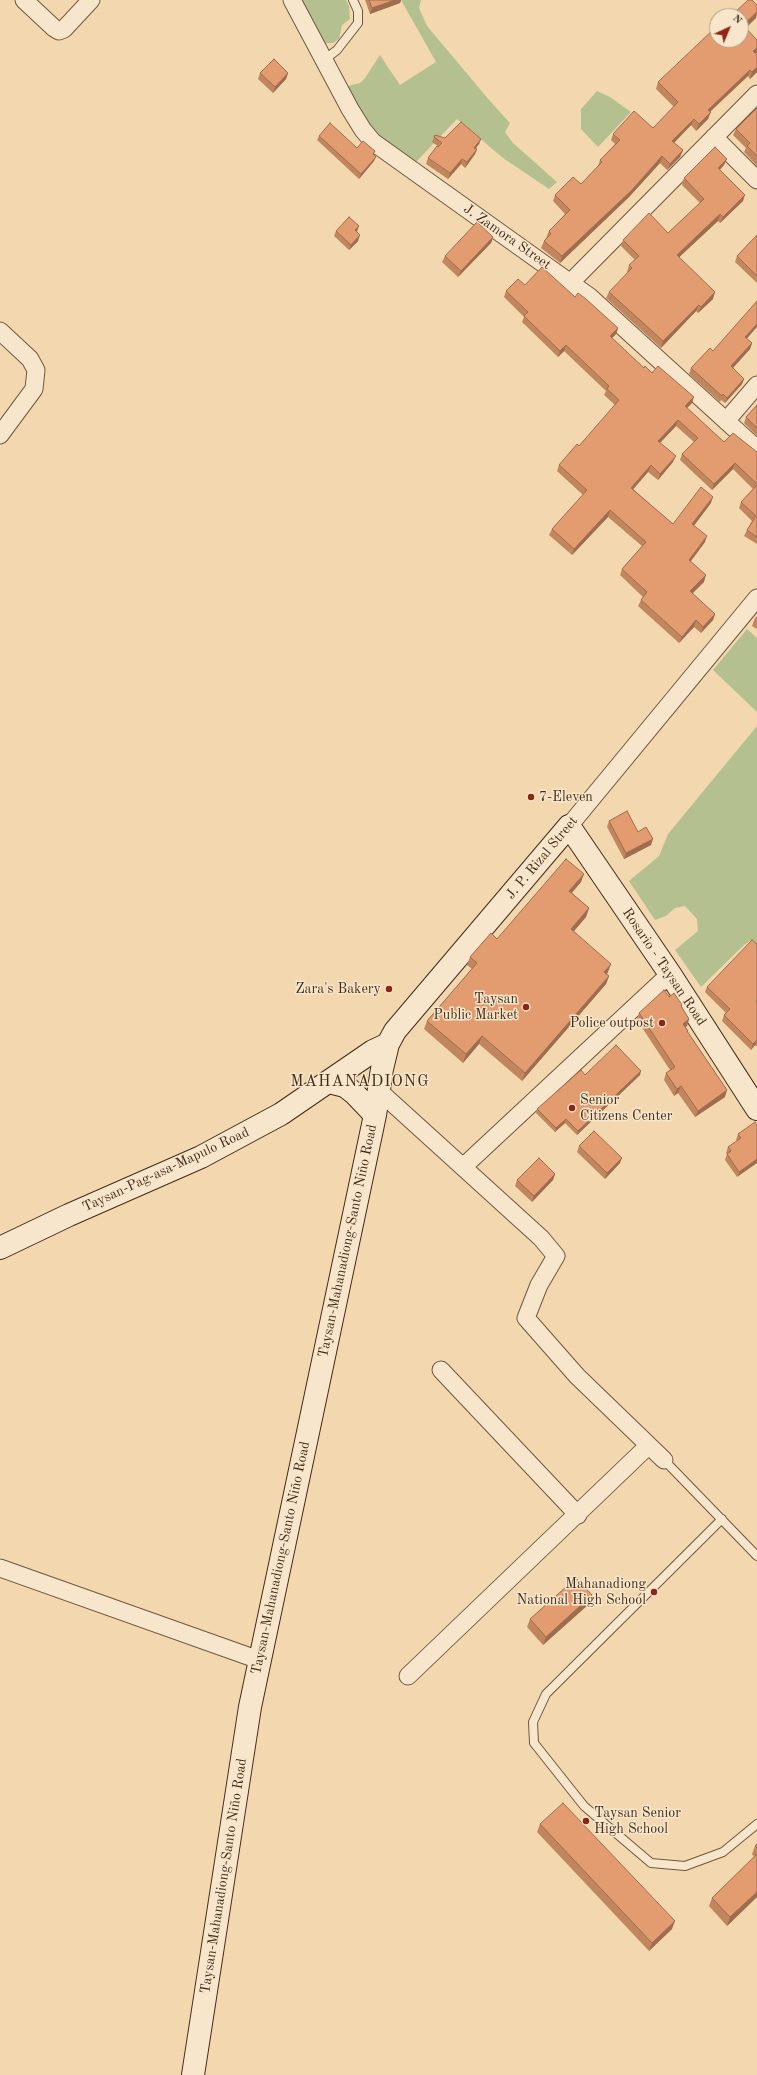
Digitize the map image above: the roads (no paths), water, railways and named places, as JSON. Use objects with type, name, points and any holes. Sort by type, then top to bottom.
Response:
[{"type":"main road","name":"Rosario - Taysan Road","points":[[569,826],[670,974],[757,1109]]},
{"type":"main road","name":"J. P. Rizal Street","points":[[388,1044],[395,1031],[569,826]]},
{"type":"main road","name":"Taysan-Pag-asa-Mapulo Road","points":[[0,1248],[69,1215],[200,1157],[281,1114],[373,1051],[388,1044]]},
{"type":"main road","name":"Taysan-Mahanadiong-Santo Niño Road","points":[[193,2075],[250,1706],[375,1115],[378,1090],[388,1044]]},
{"type":"main road","points":[[329,1082],[344,1086],[354,1093],[375,1115]]},
{"type":"street","points":[[24,0],[59,31],[64,29],[92,0]]},
{"type":"street","name":"J. Zamora Street","points":[[292,0],[358,122],[373,142],[571,282],[651,351],[757,449]]},
{"type":"street","points":[[571,282],[757,94]]},
{"type":"street","points":[[714,137],[757,180]]},
{"type":"street","points":[[0,331],[30,359],[36,370],[34,389],[0,435]]},
{"type":"street","points":[[726,421],[757,385]]},
{"type":"street","name":"J. P. Rizal Street","points":[[569,826],[757,598]]},
{"type":"street","points":[[463,1167],[670,974]]},
{"type":"street","points":[[378,1090],[541,1238],[556,1256],[540,1285],[526,1318],[577,1376],[664,1460]]},
{"type":"street","points":[[441,1370],[578,1515]]},
{"type":"street","points":[[408,1676],[578,1515],[648,1446]]},
{"type":"street","points":[[0,1568],[259,1660]]},
{"type":"lane","points":[[324,60],[337,50],[358,23],[358,11],[353,0]]},
{"type":"lane","points":[[664,1460],[757,1556]]},
{"type":"lane","points":[[722,1519],[546,1694],[533,1722],[534,1742],[584,1806],[651,1864],[685,1866],[716,1855],[723,1852],[757,1824]]},
{"type":"place","name":"7-Eleven","points":[[531,797]]},
{"type":"place","name":"Zara's Bakery","points":[[389,989]]},
{"type":"place","name":"Taysan Public Market","points":[[526,1007]]},
{"type":"place","name":"Police outpost","points":[[662,1023]]},
{"type":"place","name":"Senior Citizens Center","points":[[572,1108]]},
{"type":"place","name":"Mahanadiong National High School","points":[[654,1592]]},
{"type":"place","name":"Taysan Senior High School","points":[[586,1821]]},
{"type":"district","name":"MAHANADIONG","points":[[360,1082]]}]
